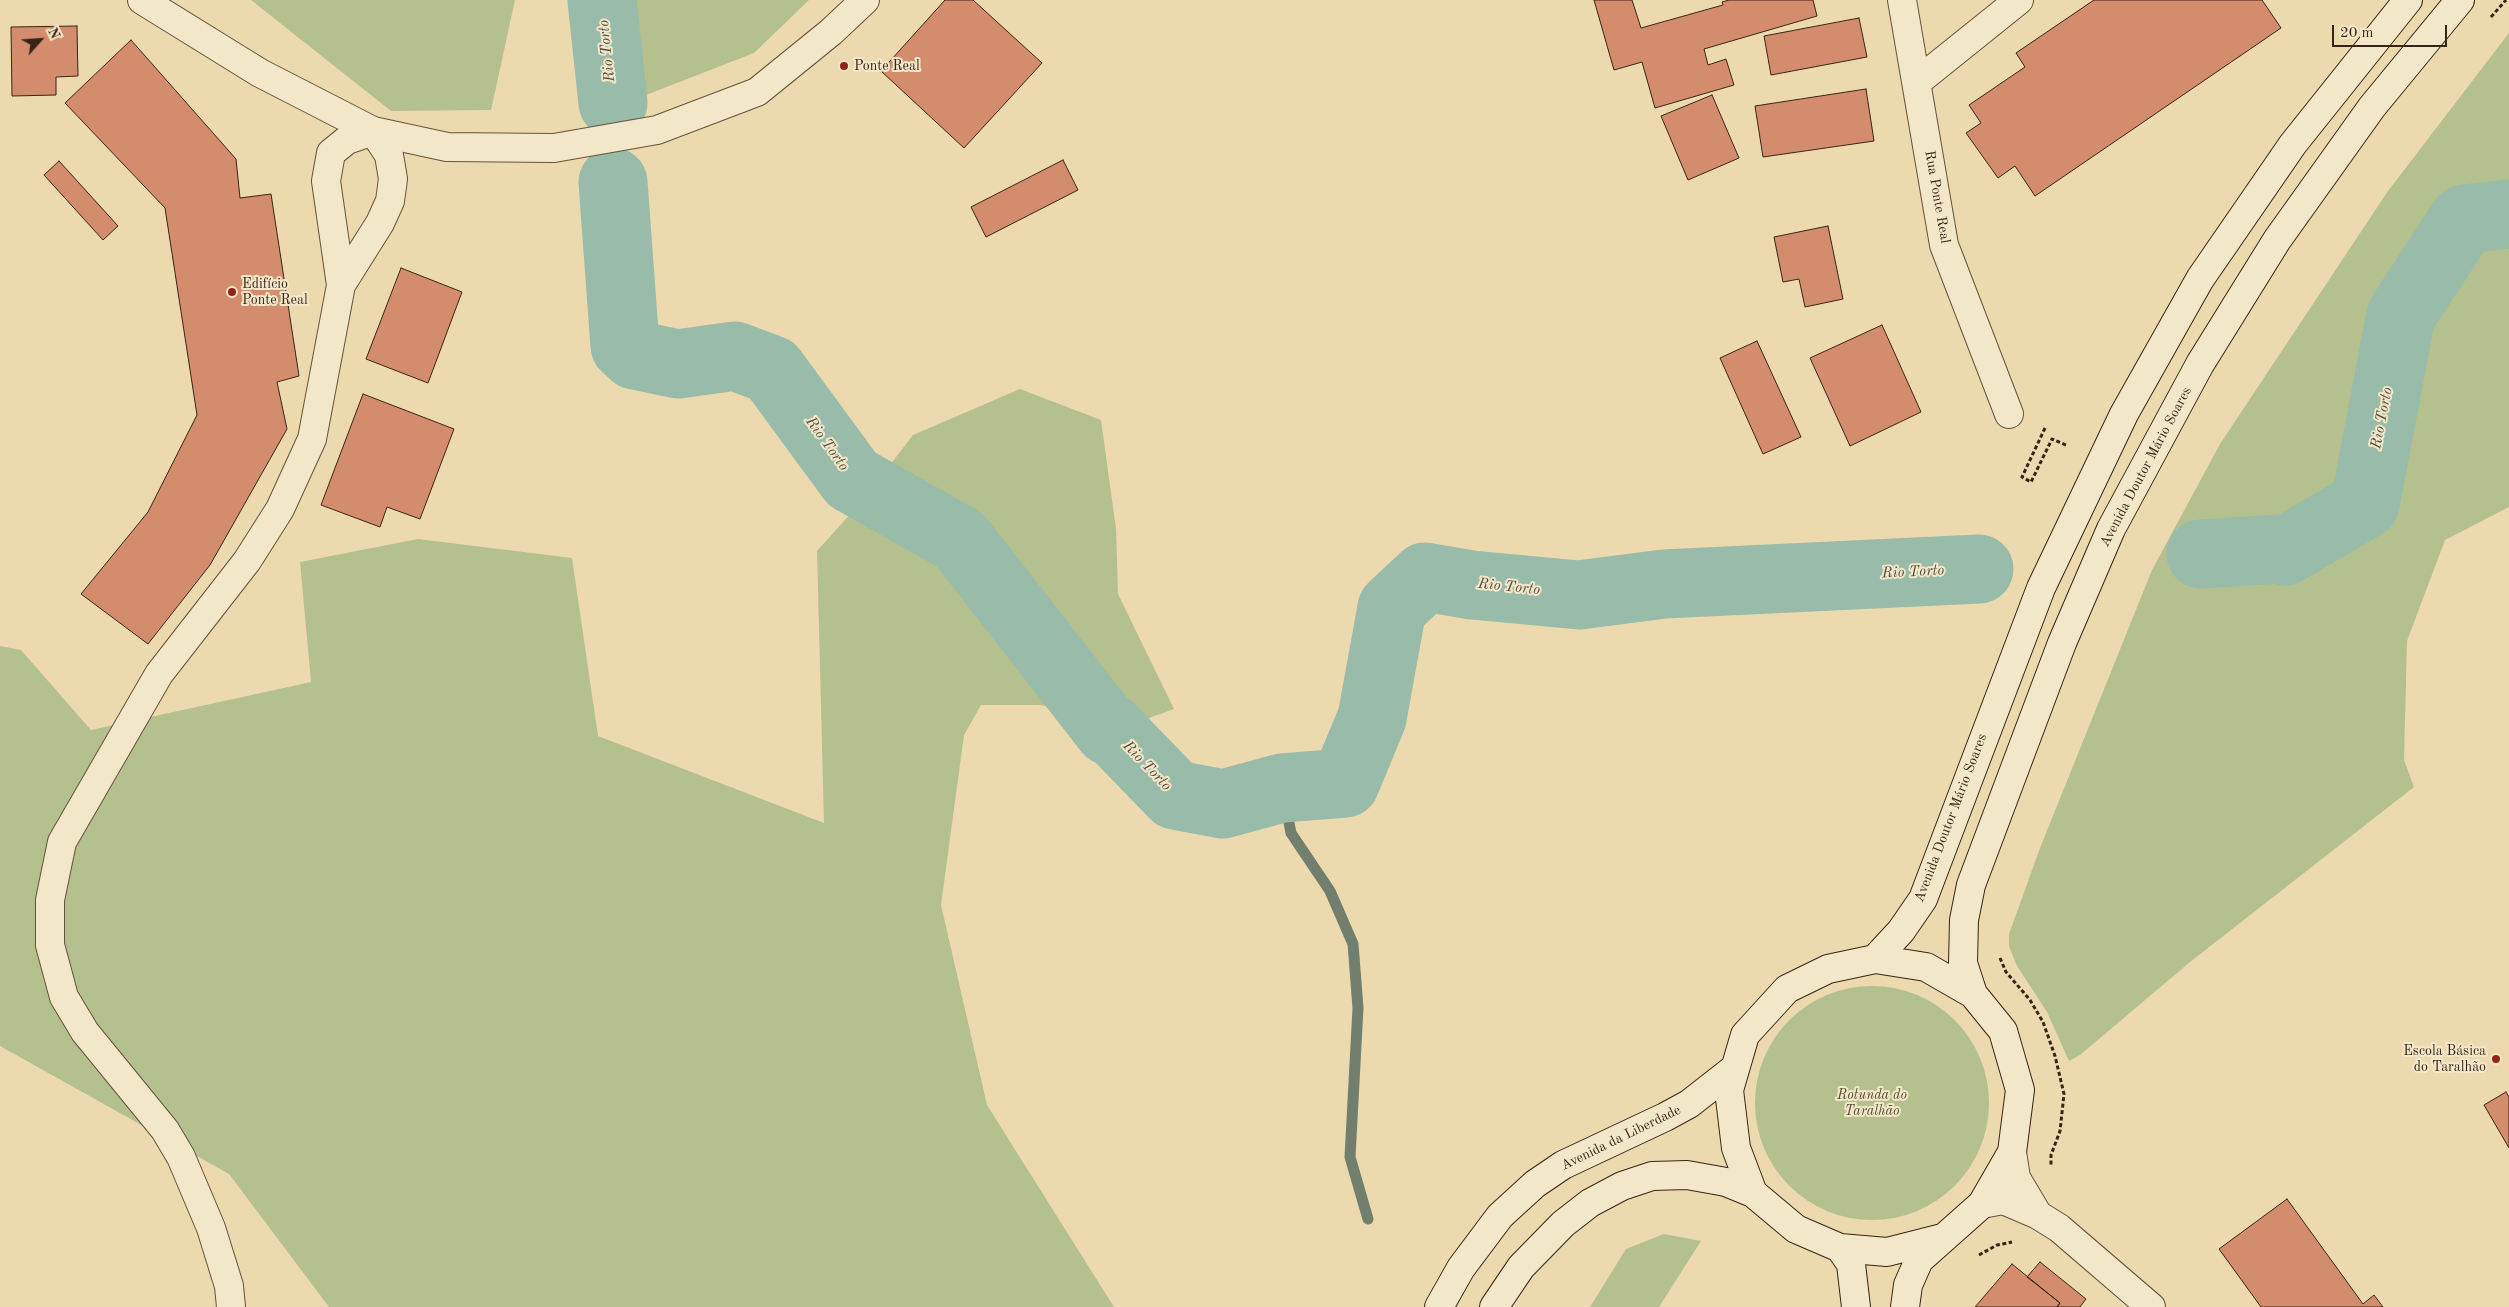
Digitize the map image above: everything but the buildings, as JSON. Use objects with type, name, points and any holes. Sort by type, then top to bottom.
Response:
[{"type":"main road","points":[[142,0],[260,73],[374,132],[447,148],[554,148],[657,130],[758,92],[831,32],[865,0]]},
{"type":"main road","name":"Rua Ponte Real","points":[[1902,0],[1944,244],[2009,414]]},
{"type":"main road","points":[[1917,82],[2019,0]]},
{"type":"main road","name":"Avenida Doutor Mário Soares","points":[[1875,959],[1901,931],[1923,899],[2041,588],[2124,414],[2200,279],[2293,144],[2408,0]]},
{"type":"main road","name":"Avenida Doutor Mário Soares","points":[[1904,1307],[1908,1286],[1919,1260],[1982,1204],[2012,1152],[2020,1090],[2003,1031],[1973,994],[1963,964],[1964,920],[1971,885],[2062,643],[2111,530],[2200,364],[2277,240],[2372,107],[2460,0]]},
{"type":"main road","points":[[231,1307],[229,1286],[211,1228],[181,1157],[165,1130],[85,1032],[64,998],[50,945],[50,900],[62,842],[159,674],[247,561],[280,509],[312,439],[341,286],[326,181],[331,153],[347,140],[374,132]]},
{"type":"main road","points":[[341,286],[380,223],[390,200],[392,179],[389,155],[374,132]]},
{"type":"main road","name":"Avenida Doutor Mário Soares","points":[[1942,1238],[1887,1252],[1840,1248],[1796,1229],[1754,1193],[1736,1148],[1729,1090],[1745,1035],[1787,989],[1828,969],[1875,959],[1926,967],[1973,994]]},
{"type":"main road","name":"Avenida da Liberdade","points":[[1440,1307],[1461,1268],[1500,1216],[1535,1184],[1563,1165],[1689,1104],[1735,1068]]},
{"type":"main road","points":[[2012,1152],[2016,1178],[2038,1215]]},
{"type":"main road","points":[[1494,1307],[1521,1267],[1563,1224],[1590,1203],[1622,1186],[1652,1176],[1687,1175],[1726,1182],[1754,1193]]},
{"type":"main road","points":[[1982,1204],[2003,1200],[2038,1215],[2059,1228],[2152,1307]]},
{"type":"main road","points":[[1840,1248],[1850,1264],[1856,1307]]},
{"type":"path","points":[[2489,19],[2506,0]]},
{"type":"path","points":[[2045,428],[2022,477],[2031,482],[2052,439],[2068,446]]},
{"type":"path","points":[[1997,952],[2006,972],[2030,1000],[2043,1022],[2055,1056],[2064,1094],[2060,1131],[2051,1155],[2050,1170]]},
{"type":"path","points":[[1971,1259],[1997,1245],[2019,1240]]},
{"type":"green space","points":[[251,0],[515,0],[491,110],[391,111]]},
{"type":"green space","points":[[623,0],[809,0],[754,53],[628,102]]},
{"type":"green space","points":[[2509,33],[2509,507],[2445,540],[2407,641],[2404,760],[2414,787],[2190,962],[2080,1055],[2069,1061],[2047,1012],[2017,966],[2009,946],[2009,934],[2040,848],[2152,570],[2220,444],[2388,191]]},
{"type":"green space","points":[[1020,389],[1101,420],[1116,529],[1118,594],[1174,709],[1133,724],[1040,705],[981,705],[964,735],[941,905],[987,1105],[1114,1307],[329,1307],[229,1174],[0,1046],[0,646],[21,650],[91,730],[311,682],[300,562],[418,539],[572,558],[598,736],[824,823],[817,551],[863,500],[913,435]]},
{"type":"green space","name":"Rotunda do Taralhão","points":[[1872,986],[1895,988],[1917,995],[1937,1006],[1955,1020],[1969,1038],[1980,1058],[1987,1080],[1989,1103],[1987,1126],[1980,1148],[1969,1168],[1955,1186],[1937,1200],[1917,1211],[1895,1218],[1872,1220],[1849,1218],[1827,1211],[1807,1200],[1789,1186],[1775,1168],[1764,1148],[1757,1126],[1755,1103],[1757,1080],[1764,1058],[1775,1038],[1789,1020],[1807,1006],[1827,995],[1849,988]]},
{"type":"green space","points":[[1664,1234],[1701,1241],[1659,1307],[1590,1307],[1626,1249]]},
{"type":"waterway","name":"Rio Torto","points":[[602,0],[613,103]]},
{"type":"waterway","name":"Rio Torto","points":[[613,182],[625,346],[635,355],[678,364],[735,356],[772,370],[852,479],[960,540],[1109,731],[1110,728],[1175,795],[1223,804],[1282,788],[1345,783],[1372,718],[1392,608],[1425,577],[1472,585],[1579,595],[1664,584],[1979,569]]},
{"type":"waterway","name":"Rio Torto","points":[[2201,554],[2279,549],[2285,551],[2365,504],[2401,315],[2464,219],[2509,214]]},
{"type":"waterway","points":[[1282,788],[1291,833],[1330,891],[1353,944],[1358,1008],[1350,1157],[1368,1219]]},
{"type":"place","name":"Ponte Real","points":[[844,66]]},
{"type":"place","name":"Edifício Ponte Real","points":[[232,292]]},
{"type":"place","name":"Escola Básica do Taralhão","points":[[2496,1059]]}]
